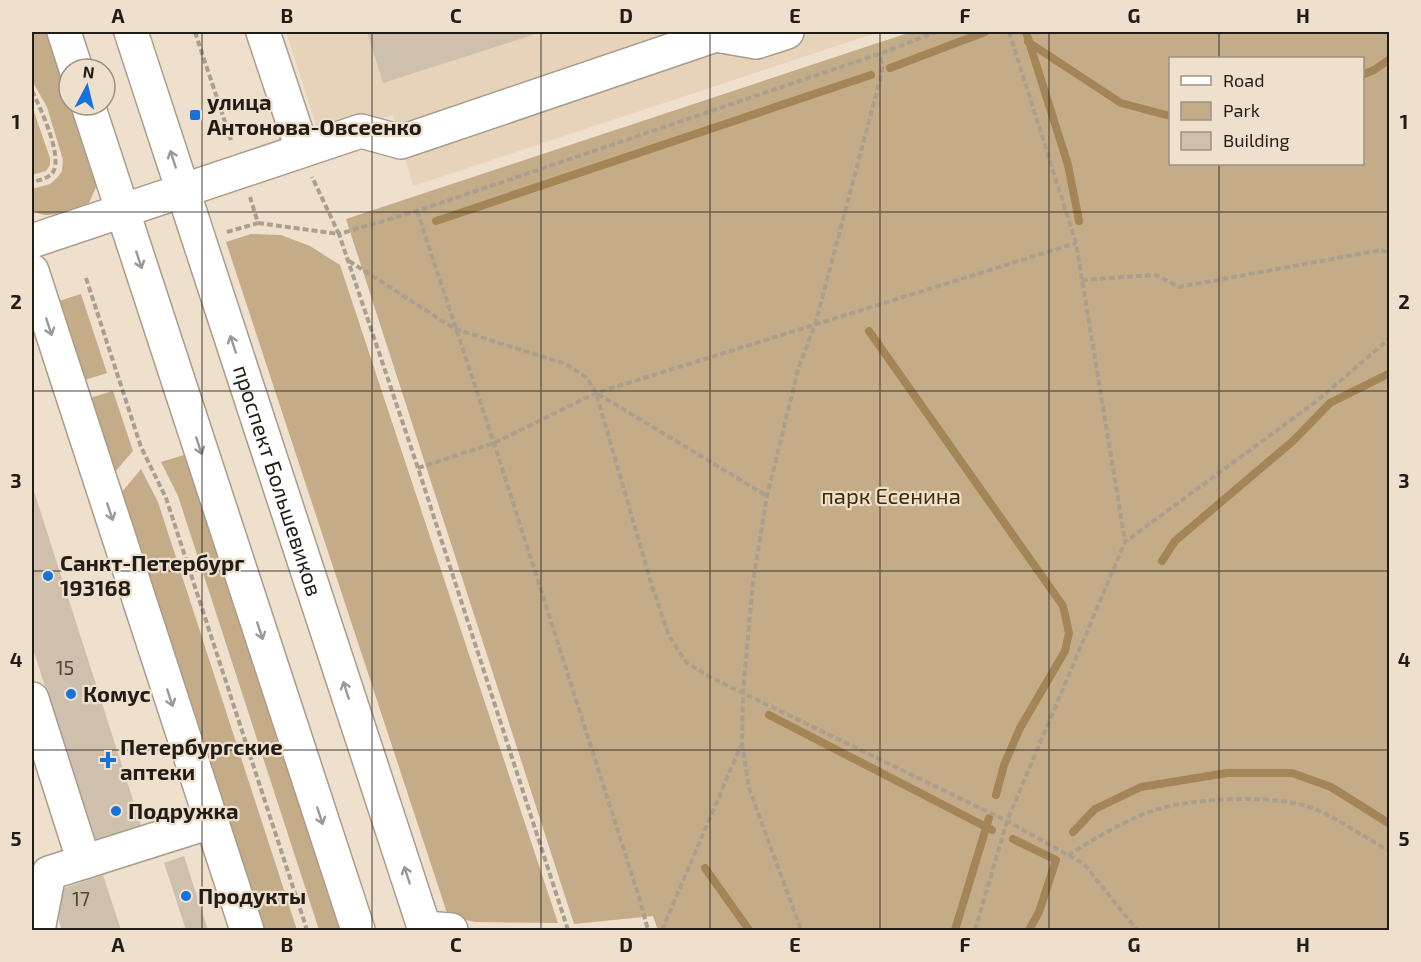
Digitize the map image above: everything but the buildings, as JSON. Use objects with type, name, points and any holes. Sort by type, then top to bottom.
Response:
[{"type":"main road","points":[[64,32],[72,57]]},
{"type":"main road","name":"проспект Большевиков","points":[[131,32],[433,930]]},
{"type":"main road","points":[[263,32],[306,160]]},
{"type":"main road","points":[[32,241],[183,191],[306,160],[361,131],[400,142],[716,35],[756,42],[787,32]]},
{"type":"main road","points":[[92,117],[358,930]]},
{"type":"main road","points":[[32,271],[247,930]]},
{"type":"main road","points":[[32,699],[84,862]]},
{"type":"main road","points":[[38,930],[49,873],[210,822]]},
{"type":"path","points":[[195,32],[232,144]]},
{"type":"path","points":[[917,32],[919,38]]},
{"type":"path","points":[[223,233],[258,222],[339,234],[417,211],[879,54],[936,32]]},
{"type":"path","points":[[1009,32],[1076,243],[1125,542]]},
{"type":"path","points":[[801,930],[749,788],[741,743],[743,693],[753,581],[767,496],[799,366],[814,325],[882,72],[879,54]]},
{"type":"path","points":[[32,91],[42,111],[56,162],[54,171],[48,177],[32,182]]},
{"type":"path","points":[[306,160],[349,261],[568,930]]},
{"type":"path","points":[[248,192],[258,222]]},
{"type":"path","points":[[417,211],[494,443],[648,930]]},
{"type":"path","points":[[418,468],[494,443],[596,393],[1076,243]]},
{"type":"path","points":[[1082,280],[1156,275],[1179,287],[1381,250],[1389,253]]},
{"type":"path","points":[[349,261],[455,328],[566,364],[587,378],[596,393],[652,586],[669,636],[686,662],[710,677],[1007,821],[1084,864],[1137,930]]},
{"type":"path","points":[[86,278],[141,447],[166,498],[307,930]]},
{"type":"path","points":[[975,930],[1007,821],[1125,542],[1318,400],[1389,338]]},
{"type":"path","points":[[596,393],[767,496]]},
{"type":"path","points":[[662,930],[741,743]]},
{"type":"path","points":[[1068,855],[1101,835],[1150,811],[1176,804],[1263,799],[1309,807],[1389,851]]},
{"type":"shaded area","points":[[286,32],[879,32],[413,186],[393,115],[320,137]]},
{"type":"green space","points":[[32,32],[47,32],[57,62],[57,117],[75,117],[95,175],[96,187],[89,203],[52,215],[32,210],[32,189],[50,184],[57,178],[62,171],[63,160],[47,107],[32,81]]},
{"type":"green space","name":"парк Есенина","points":[[911,32],[1389,32],[1389,930],[658,930],[653,916],[574,924],[346,219]]},
{"type":"green space","points":[[32,106],[50,158],[50,165],[46,171],[32,175]]},
{"type":"green space","points":[[251,234],[281,235],[310,246],[340,265],[558,923],[475,922],[448,916],[226,242]]},
{"type":"green space","points":[[81,294],[107,373],[85,380],[59,301]]},
{"type":"green space","points":[[113,391],[133,451],[114,473],[90,398]]},
{"type":"green space","points":[[187,454],[343,930],[319,930],[178,496],[161,462]]},
{"type":"green space","points":[[141,469],[158,502],[297,930],[265,930],[121,493]]},
{"type":"waterway","points":[[890,68],[985,32]]},
{"type":"waterway","points":[[1026,32],[1068,165],[1079,221]]},
{"type":"waterway","points":[[1028,42],[1121,103],[1169,116]]},
{"type":"waterway","points":[[1364,74],[1390,59]]},
{"type":"waterway","points":[[436,221],[871,75]]},
{"type":"waterway","points":[[869,331],[1063,606],[1069,633],[1065,651],[1020,728],[1004,765],[996,795]]},
{"type":"waterway","points":[[1162,561],[1175,541],[1293,441],[1330,403],[1390,373]]},
{"type":"waterway","points":[[769,715],[992,830]]},
{"type":"waterway","points":[[1073,832],[1095,809],[1141,787],[1227,773],[1292,773],[1331,787],[1390,824]]},
{"type":"waterway","points":[[955,930],[989,818]]},
{"type":"waterway","points":[[1013,839],[1056,860],[1039,912],[1029,930]]},
{"type":"waterway","points":[[705,868],[749,930]]},
{"type":"place","name":"улица Антонова-Овсеенко","points":[[195,115]]},
{"type":"place","name":"Санкт-Петербург 193168","points":[[48,576]]},
{"type":"place","name":"Комус","points":[[71,694]]},
{"type":"place","name":"Петербургские аптеки","points":[[108,760]]},
{"type":"place","name":"Подружка","points":[[116,811]]},
{"type":"place","name":"Продукты","points":[[186,896]]}]
